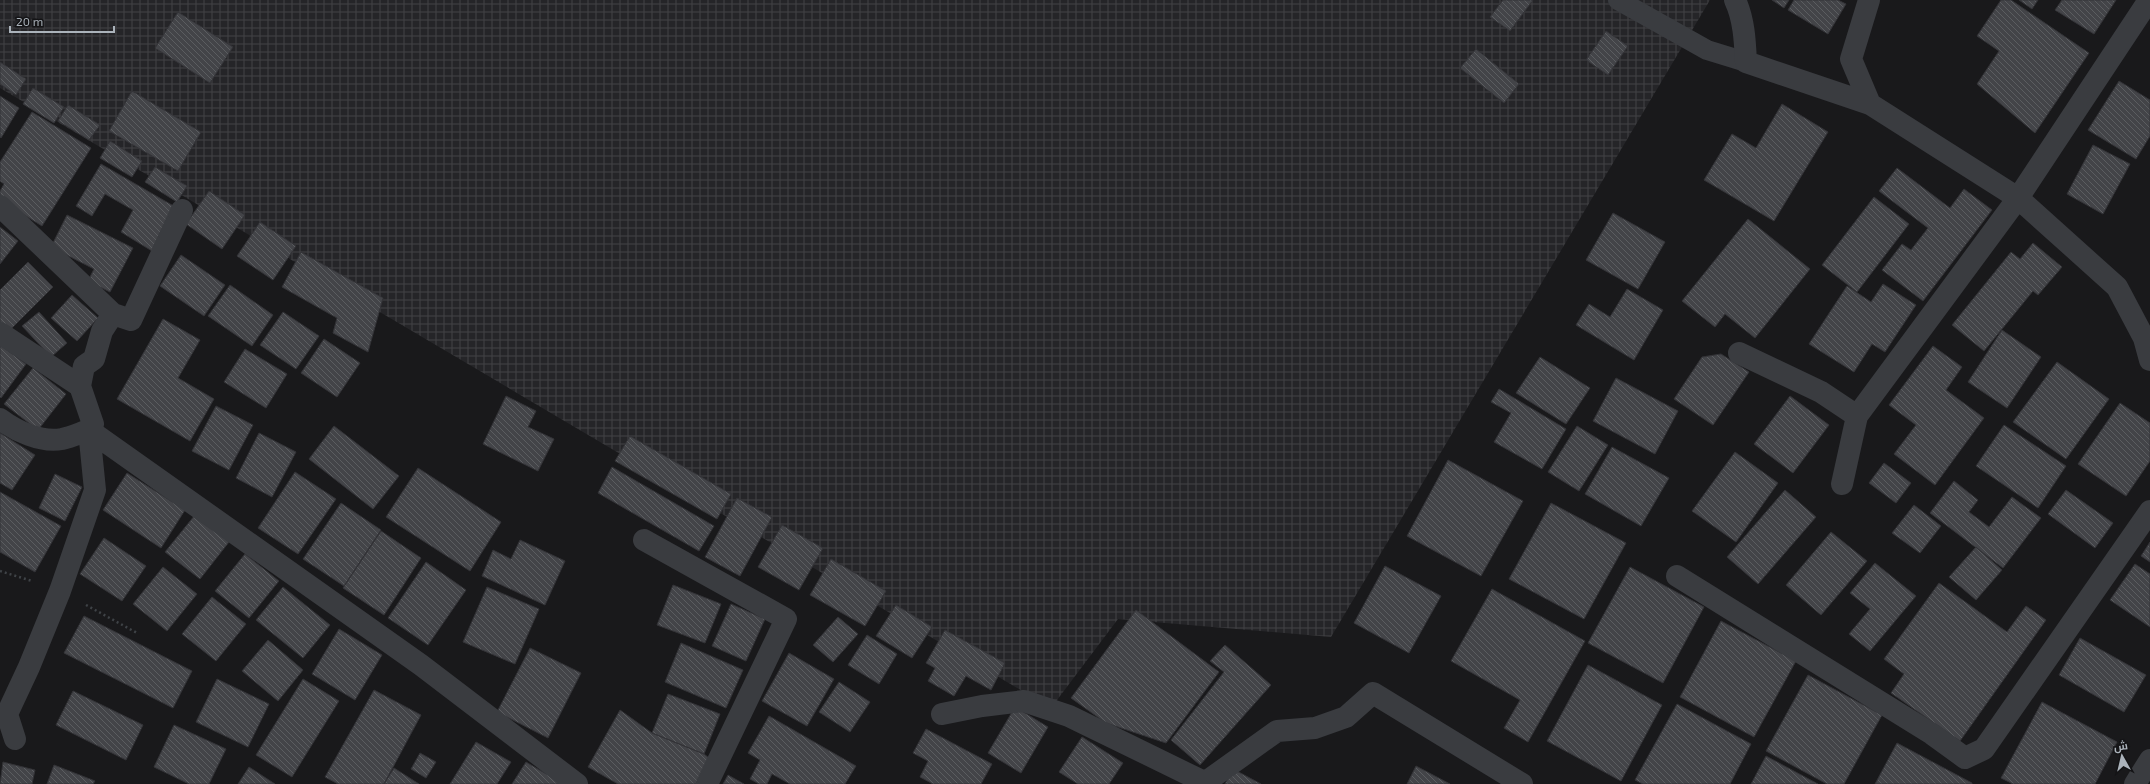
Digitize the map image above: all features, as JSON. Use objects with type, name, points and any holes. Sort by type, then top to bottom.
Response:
[{"type":"street","points":[[1735,0],[1739,9],[1745,37],[1746,62],[1870,104],[2018,198],[2117,288],[2144,338],[2150,360]]},
{"type":"street","points":[[1869,0],[1851,59],[1870,104]]},
{"type":"street","points":[[1842,484],[1857,416],[2018,198],[2149,0]]},
{"type":"street","points":[[0,206],[113,314],[130,320],[182,210]]},
{"type":"street","points":[[0,419],[29,435],[42,439],[61,439],[88,430],[93,424],[80,386],[84,366],[94,359],[102,331],[113,314]]},
{"type":"street","points":[[0,333],[80,386]]},
{"type":"street","points":[[1739,353],[1821,392],[1857,416]]},
{"type":"street","points":[[15,739],[7,714],[29,667],[60,591],[95,490],[88,430]]},
{"type":"street","points":[[88,430],[422,665],[576,784]]},
{"type":"street","points":[[1677,576],[1925,730],[1965,758],[1984,749],[2150,511]]},
{"type":"street","points":[[644,540],[786,619],[708,784]]},
{"type":"street","points":[[942,714],[982,706],[1024,701],[1069,716],[1203,783],[1276,731],[1315,728],[1346,718],[1373,693],[1522,784]]},
{"type":"street","points":[[2134,784],[2150,760]]},
{"type":"lane","points":[[1618,0],[1707,50],[1746,62]]},
{"type":"shaded area","points":[[0,0],[1710,0],[1331,637],[1118,619],[1051,708],[0,88]]},
{"type":"building","points":[[1503,0],[1533,0],[1510,31],[1490,17]]},
{"type":"building","points":[[1772,0],[1789,0],[1784,8]]},
{"type":"building","points":[[1794,0],[1838,0],[1846,4],[1828,34],[1788,10]]},
{"type":"building","points":[[2001,0],[2011,0],[2089,53],[2035,133],[1977,84],[1999,51],[1977,36]]},
{"type":"building","points":[[2019,0],[2038,0],[2032,9]]},
{"type":"building","points":[[2062,0],[2116,0],[2094,34],[2055,10]]},
{"type":"building","points":[[178,12],[233,47],[210,83],[155,48]]},
{"type":"building","points":[[1606,31],[1628,46],[1608,75],[1586,60]]},
{"type":"building","points":[[1476,49],[1519,84],[1504,103],[1460,68]]},
{"type":"building","points":[[0,62],[26,79],[16,95],[0,84]]},
{"type":"building","points":[[2119,81],[2150,100],[2150,136],[2136,159],[2088,130]]},
{"type":"building","points":[[33,88],[64,107],[54,123],[23,104]]},
{"type":"building","points":[[132,91],[201,132],[178,171],[109,131]]},
{"type":"building","points":[[0,96],[19,108],[1,138],[0,137]]},
{"type":"building","points":[[1782,104],[1828,132],[1774,221],[1704,180],[1732,134],[1756,148]]},
{"type":"building","points":[[68,105],[100,125],[89,140],[58,121]]},
{"type":"building","points":[[32,112],[91,148],[42,226],[0,200],[0,191],[4,184],[0,181],[0,162]]},
{"type":"building","points":[[110,141],[142,161],[132,177],[100,158]]},
{"type":"building","points":[[2093,145],[2130,164],[2103,214],[2067,194]]},
{"type":"building","points":[[101,164],[177,208],[152,251],[121,232],[133,210],[105,194],[92,216],[76,206]]},
{"type":"building","points":[[155,167],[187,186],[177,202],[145,182]]},
{"type":"building","points":[[1897,168],[1950,208],[1964,189],[1992,210],[1923,301],[1882,270],[1902,244],[1911,250],[1928,228],[1879,191]]},
{"type":"building","points":[[209,191],[245,215],[222,249],[186,224]]},
{"type":"building","points":[[1874,197],[1909,224],[1857,292],[1822,265]]},
{"type":"building","points":[[1613,213],[1665,242],[1638,289],[1586,260]]},
{"type":"building","points":[[67,215],[133,248],[110,292],[88,281],[94,269],[51,247]]},
{"type":"building","points":[[1748,219],[1810,269],[1755,338],[1725,314],[1715,327],[1682,301]]},
{"type":"building","points":[[260,222],[296,246],[273,280],[237,256]]},
{"type":"building","points":[[0,227],[18,241],[0,264]]},
{"type":"building","points":[[2033,243],[2062,267],[2038,295],[2033,291],[1984,351],[1952,325],[2011,252],[2020,259]]},
{"type":"building","points":[[301,252],[383,298],[368,352],[333,333],[337,318],[282,287]]},
{"type":"building","points":[[181,255],[225,285],[204,316],[160,286]]},
{"type":"building","points":[[28,262],[53,287],[9,331],[0,323],[0,290]]},
{"type":"building","points":[[1883,284],[1916,305],[1885,352],[1872,344],[1854,372],[1809,344],[1847,286],[1871,302]]},
{"type":"building","points":[[230,285],[273,315],[252,346],[208,316]]},
{"type":"building","points":[[1627,289],[1663,310],[1634,360],[1576,325],[1589,304],[1610,317]]},
{"type":"building","points":[[72,295],[98,318],[77,341],[51,318]]},
{"type":"building","points":[[39,312],[67,343],[51,357],[22,326]]},
{"type":"building","points":[[283,312],[319,336],[296,369],[260,345]]},
{"type":"building","points":[[163,319],[200,340],[178,378],[214,399],[190,441],[117,399]]},
{"type":"building","points":[[2002,330],[2041,357],[2007,408],[1968,382]]},
{"type":"building","points":[[324,339],[360,363],[337,397],[301,373]]},
{"type":"building","points":[[0,345],[26,364],[1,398],[0,397]]},
{"type":"building","points":[[1933,346],[1962,367],[1946,390],[1984,418],[1935,485],[1894,454],[1916,425],[1889,405]]},
{"type":"building","points":[[245,349],[287,374],[266,408],[224,382]]},
{"type":"building","points":[[1721,354],[1749,372],[1713,425],[1674,399],[1702,357]]},
{"type":"building","points":[[1540,357],[1590,388],[1566,424],[1516,393]]},
{"type":"building","points":[[2057,362],[2109,399],[2066,459],[2013,422]]},
{"type":"building","points":[[33,368],[66,394],[38,430],[4,404]]},
{"type":"building","points":[[1616,378],[1678,411],[1655,454],[1593,421]]},
{"type":"building","points":[[1499,389],[1566,429],[1542,469],[1494,442],[1511,413],[1491,402]]},
{"type":"building","points":[[506,396],[536,411],[528,427],[554,439],[538,471],[483,444]]},
{"type":"building","points":[[1790,396],[1829,425],[1793,473],[1754,444]]},
{"type":"building","points":[[2120,403],[2150,423],[2150,461],[2126,496],[2078,464]]},
{"type":"building","points":[[216,406],[253,425],[229,470],[192,451]]},
{"type":"building","points":[[2004,425],[2066,466],[2038,508],[1976,466]]},
{"type":"building","points":[[334,426],[399,476],[373,509],[309,459]]},
{"type":"building","points":[[1577,426],[1608,445],[1579,491],[1548,472]]},
{"type":"building","points":[[0,433],[35,455],[12,490],[0,483]]},
{"type":"building","points":[[259,433],[296,452],[272,497],[236,478]]},
{"type":"building","points":[[630,436],[731,494],[717,519],[615,461]]},
{"type":"building","points":[[1612,447],[1669,478],[1641,526],[1585,494]]},
{"type":"building","points":[[1735,452],[1778,483],[1736,542],[1692,511]]},
{"type":"building","points":[[1448,460],[1523,501],[1481,576],[1407,536]]},
{"type":"building","points":[[1884,463],[1911,483],[1896,503],[1869,483]]},
{"type":"building","points":[[612,467],[714,526],[699,551],[598,493]]},
{"type":"building","points":[[418,468],[501,522],[470,571],[386,517]]},
{"type":"building","points":[[295,472],[336,499],[298,554],[258,528]]},
{"type":"building","points":[[127,473],[185,510],[161,548],[103,510]]},
{"type":"building","points":[[55,474],[82,487],[65,521],[39,508]]},
{"type":"building","points":[[1954,481],[1978,500],[1969,512],[1989,527],[2012,497],[2041,518],[2003,568],[1930,513]]},
{"type":"building","points":[[1785,490],[1816,517],[1758,584],[1727,557]]},
{"type":"building","points":[[2066,490],[2113,523],[2095,548],[2048,514]]},
{"type":"building","points":[[0,492],[61,526],[35,572],[0,552]]},
{"type":"building","points":[[737,498],[772,517],[740,576],[705,557]]},
{"type":"building","points":[[341,503],[381,530],[344,586],[303,559]]},
{"type":"building","points":[[1551,503],[1626,543],[1584,619],[1509,579]]},
{"type":"building","points":[[1914,505],[1941,526],[1920,553],[1892,533]]},
{"type":"building","points":[[195,515],[229,542],[200,579],[165,552]]},
{"type":"building","points":[[782,525],[823,548],[799,590],[758,567]]},
{"type":"building","points":[[381,531],[421,558],[384,615],[343,588]]},
{"type":"building","points":[[1831,532],[1867,561],[1821,615],[1786,585]]},
{"type":"building","points":[[104,538],[146,566],[122,601],[80,574]]},
{"type":"building","points":[[520,540],[565,561],[545,605],[482,576],[493,550],[511,559]]},
{"type":"building","points":[[2150,542],[2150,562],[2141,556]]},
{"type":"building","points":[[1976,547],[2002,570],[1976,600],[1949,577]]},
{"type":"building","points":[[245,554],[279,581],[249,618],[215,591]]},
{"type":"building","points":[[831,559],[886,591],[865,626],[810,595]]},
{"type":"building","points":[[426,562],[466,590],[428,645],[388,618]]},
{"type":"building","points":[[1875,563],[1916,596],[1870,651],[1849,634],[1870,609],[1850,593]]},
{"type":"building","points":[[2135,564],[2150,574],[2150,627],[2110,600]]},
{"type":"building","points":[[1385,566],[1441,596],[1409,653],[1354,623]]},
{"type":"building","points":[[163,567],[197,594],[167,631],[133,604]]},
{"type":"building","points":[[1630,567],[1704,607],[1663,683],[1588,643]]},
{"type":"building","points":[[1939,583],[2007,632],[2026,606],[2046,620],[1960,741],[1891,693],[1904,674],[1884,659]]},
{"type":"building","points":[[673,585],[721,604],[705,643],[657,625]]},
{"type":"building","points":[[283,587],[330,625],[303,658],[256,620]]},
{"type":"building","points":[[487,587],[539,609],[515,664],[463,642]]},
{"type":"building","points":[[1492,589],[1585,641],[1528,742],[1504,728],[1520,700],[1451,661]]},
{"type":"building","points":[[212,597],[246,624],[216,661],[182,634]]},
{"type":"building","points":[[731,604],[765,619],[746,661],[712,646]]},
{"type":"building","points":[[896,605],[932,627],[912,658],[876,636]]},
{"type":"building","points":[[1136,610],[1219,672],[1166,743],[1106,723],[1071,698]]},
{"type":"building","points":[[84,616],[192,671],[173,708],[64,653]]},
{"type":"building","points":[[838,617],[858,634],[833,662],[813,645]]},
{"type":"building","points":[[1721,621],[1796,661],[1754,737],[1680,697]]},
{"type":"building","points":[[339,629],[382,655],[355,700],[312,674]]},
{"type":"building","points":[[945,630],[1005,663],[991,690],[966,676],[954,696],[928,681],[935,668],[926,663]]},
{"type":"building","points":[[867,635],[897,654],[879,684],[848,665]]},
{"type":"building","points":[[2080,638],[2146,675],[2124,712],[2059,675]]},
{"type":"building","points":[[268,640],[303,670],[278,701],[242,671]]},
{"type":"building","points":[[681,643],[743,670],[726,708],[665,682]]},
{"type":"building","points":[[1225,645],[1271,685],[1200,765],[1171,740],[1224,672],[1210,661]]},
{"type":"building","points":[[530,648],[581,673],[548,738],[497,712]]},
{"type":"building","points":[[789,653],[834,679],[807,726],[762,701]]},
{"type":"building","points":[[1588,665],[1662,705],[1621,781],[1547,741]]},
{"type":"building","points":[[1808,675],[1882,715],[1844,784],[1827,784],[1766,751]]},
{"type":"building","points":[[217,679],[269,704],[248,747],[196,722]]},
{"type":"building","points":[[303,679],[339,701],[292,777],[256,755]]},
{"type":"building","points":[[839,682],[870,702],[850,732],[819,712]]},
{"type":"building","points":[[374,690],[421,715],[384,784],[338,784],[325,777]]},
{"type":"building","points":[[73,691],[143,725],[126,760],[56,725]]},
{"type":"building","points":[[668,694],[720,714],[704,754],[652,733]]},
{"type":"building","points":[[2042,702],[2117,742],[2095,784],[2013,784],[2001,778]]},
{"type":"building","points":[[1677,704],[1751,744],[1730,784],[1643,784],[1635,780]]},
{"type":"building","points":[[1015,707],[1048,727],[1021,773],[988,753]]},
{"type":"building","points":[[620,710],[652,733],[704,754],[714,762],[701,784],[618,784],[588,767]]},
{"type":"building","points":[[769,716],[856,766],[845,784],[790,784],[772,774],[767,784],[759,784],[750,779],[760,760],[748,753]]},
{"type":"building","points":[[174,725],[226,749],[209,784],[189,784],[154,767]]},
{"type":"building","points":[[926,729],[992,764],[981,784],[933,784],[920,777],[928,761],[913,753]]},
{"type":"building","points":[[1082,737],[1123,763],[1109,784],[1078,784],[1059,772]]},
{"type":"building","points":[[476,742],[511,762],[497,784],[450,784]]},
{"type":"building","points":[[1897,743],[1972,783],[1972,784],[1875,784]]},
{"type":"building","points":[[420,753],[436,762],[426,778],[411,769]]},
{"type":"building","points":[[1766,756],[1818,784],[1751,784]]},
{"type":"building","points":[[3,762],[35,770],[32,784],[0,784]]},
{"type":"building","points":[[526,762],[560,782],[559,784],[512,784]]},
{"type":"building","points":[[54,765],[95,781],[93,784],[47,784]]},
{"type":"building","points":[[1416,766],[1450,784],[1407,784]]},
{"type":"building","points":[[249,767],[275,784],[238,784]]},
{"type":"building","points":[[394,768],[419,784],[384,784]]},
{"type":"building","points":[[1233,769],[1261,784],[1225,784]]},
{"type":"building","points":[[728,775],[744,784],[723,784]]}]
